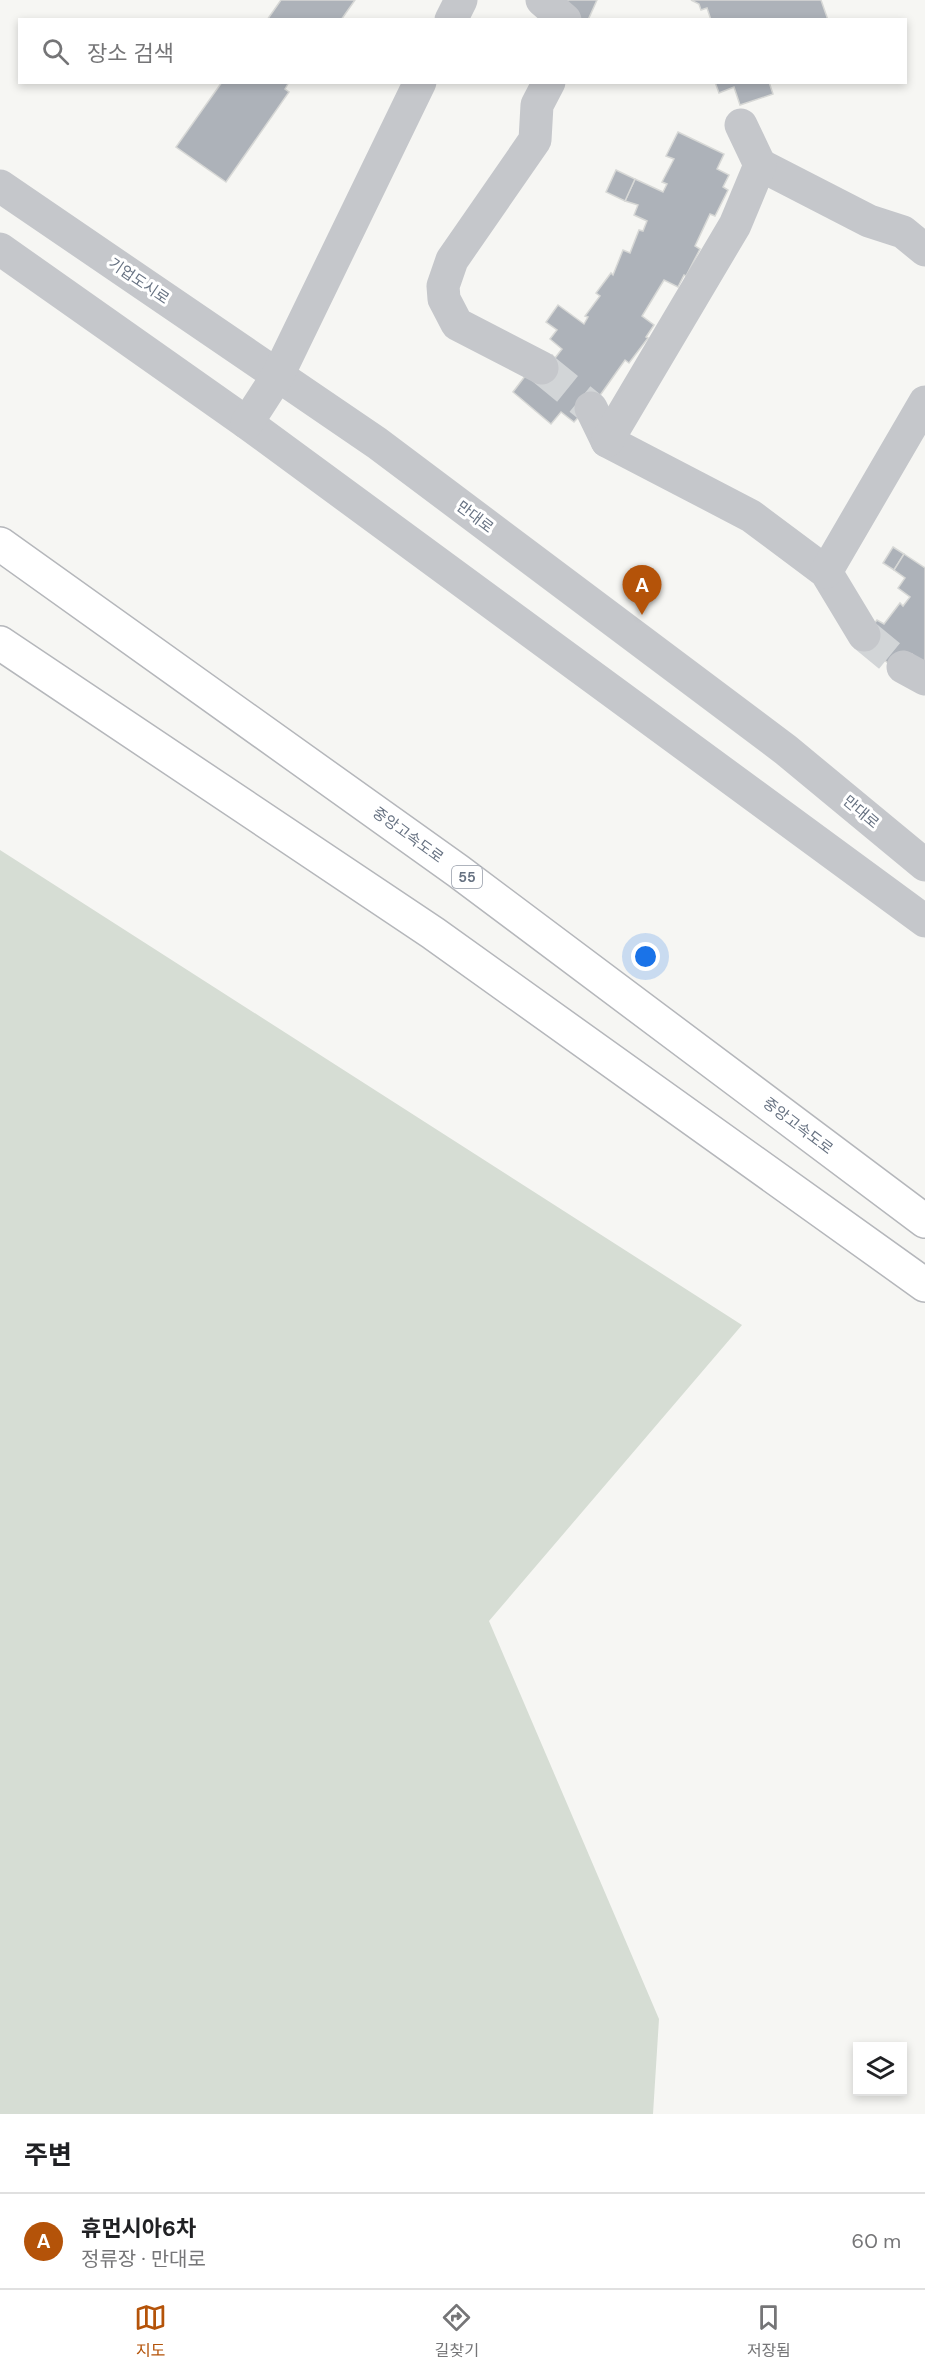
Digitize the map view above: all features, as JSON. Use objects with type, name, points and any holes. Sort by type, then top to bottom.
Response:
[{"type":"highway","name":"중앙고속도로","points":[[0,544],[458,871],[925,1221]]},
{"type":"highway","points":[[0,643],[433,933],[925,1285]]},
{"type":"street","points":[[452,18],[461,0]]},
{"type":"street","points":[[542,0],[563,18]]},
{"type":"street","points":[[247,423],[278,375],[419,84]]},
{"type":"street","points":[[542,368],[458,324],[444,299],[443,286],[452,260],[535,140],[537,105],[548,84]]},
{"type":"street","points":[[741,125],[760,165],[869,221],[903,232],[925,250]]},
{"type":"street","points":[[607,441],[735,225],[760,165]]},
{"type":"street","name":"기업도시로","points":[[0,186],[278,375]]},
{"type":"street","points":[[0,249],[247,423],[925,921]]},
{"type":"street","name":"만대로","points":[[278,375],[377,443],[786,750],[925,865]]},
{"type":"street","points":[[826,572],[925,402]]},
{"type":"street","points":[[591,408],[607,441],[751,516],[826,572],[864,635]]},
{"type":"shaded area","points":[[0,850],[742,1325],[489,1621],[659,2019],[653,2114],[0,2114]]},
{"type":"building","points":[[281,0],[355,0],[342,18],[268,18]]},
{"type":"building","points":[[568,0],[597,0],[589,18],[559,18]]},
{"type":"building","points":[[691,0],[821,0],[827,18],[710,18],[707,8],[701,10],[699,4]]},
{"type":"building","points":[[221,84],[288,84],[285,89],[289,92],[226,182],[176,147]]},
{"type":"building","points":[[716,84],[770,84],[773,94],[740,105],[734,87],[719,93]]},
{"type":"building","points":[[678,132],[724,154],[717,169],[729,175],[723,187],[728,190],[715,216],[710,214],[695,246],[700,249],[686,276],[684,275],[678,287],[664,280],[642,316],[654,325],[646,337],[648,338],[629,363],[625,360],[586,415],[583,412],[574,422],[561,412],[551,424],[513,392],[529,371],[536,377],[552,355],[555,358],[562,349],[550,339],[557,330],[546,322],[558,305],[584,324],[588,317],[585,316],[600,296],[596,293],[611,273],[613,275],[623,250],[630,253],[639,230],[643,231],[647,221],[634,215],[638,205],[625,201],[635,179],[663,192],[667,184],[662,182],[674,159],[666,156]]},
{"type":"building","points":[[616,170],[635,179],[625,201],[606,192]]},
{"type":"building","points":[[893,547],[904,554],[894,570],[883,563]]},
{"type":"building","points":[[904,554],[925,568],[925,667],[899,672],[861,641],[877,620],[884,624],[900,603],[903,606],[910,597],[898,588],[905,578],[894,570]]},
{"type":"tunnel","points":[[542,368],[591,408]]},
{"type":"tunnel","points":[[864,635],[903,667]]},
{"type":"place","name":"휴먼시아6차","points":[[642,615]]}]
